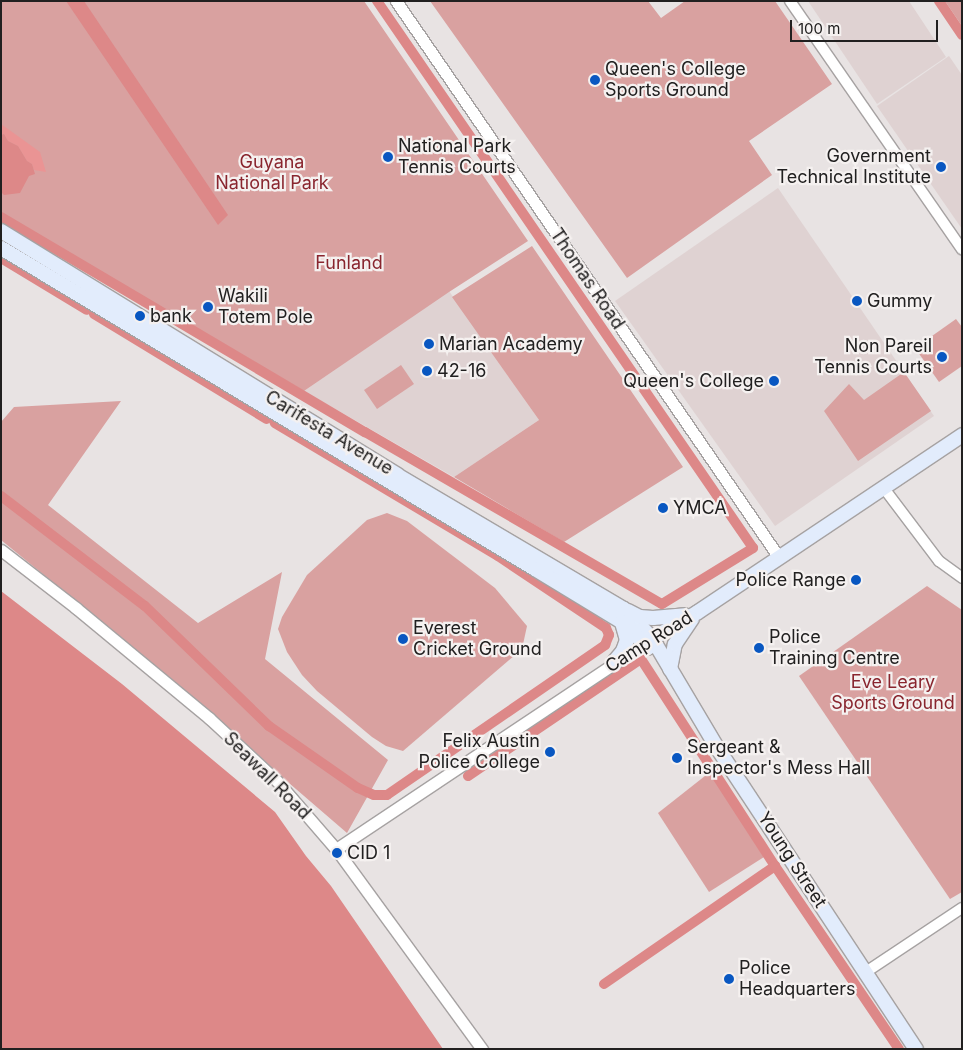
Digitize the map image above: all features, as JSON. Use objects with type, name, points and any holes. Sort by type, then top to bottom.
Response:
[{"type":"main road","name":"Carifesta Avenue","points":[[1,231],[623,616],[648,641]]},
{"type":"main road","name":"Carifesta Avenue","points":[[1,248],[623,616]]},
{"type":"main road","name":"Camp Road","points":[[648,641],[698,612],[778,556],[962,435]]},
{"type":"main road","points":[[613,663],[623,650],[626,640],[623,616],[675,618],[698,612]]},
{"type":"main road","points":[[670,669],[675,644],[684,627],[698,612]]},
{"type":"main road","name":"Young Street","points":[[648,641],[670,669],[716,746],[916,1049]]},
{"type":"street","name":"Thomas Road","points":[[396,1],[778,556]]},
{"type":"street","points":[[790,1],[962,249]]},
{"type":"street","points":[[883,487],[939,561],[962,578]]},
{"type":"street","name":"Seawall Road","points":[[1,550],[76,608],[210,718],[277,782],[336,849],[482,1049]]},
{"type":"street","name":"Camp Road","points":[[336,849],[648,641]]},
{"type":"street","points":[[866,972],[962,908]]},
{"type":"shaded area","points":[[66,1],[84,1],[228,215],[218,225]]},
{"type":"shaded area","points":[[808,1],[909,1],[946,57],[877,104]]},
{"type":"shaded area","name":"Government Technical Institute","points":[[949,56],[962,75],[962,229],[877,106]]},
{"type":"shaded area","points":[[1,124],[40,152],[46,172],[34,170],[32,164],[27,161],[18,146],[8,141],[4,134],[1,135]]},
{"type":"shaded area","points":[[4,134],[8,141],[18,146],[27,161],[32,164],[35,174],[29,176],[20,193],[4,195],[1,192],[1,135]]},
{"type":"shaded area","points":[[778,188],[934,416],[775,526],[615,301]]},
{"type":"shaded area","name":"Marian Academy","points":[[449,291],[539,420],[454,477],[304,391]]},
{"type":"shaded area","points":[[1,591],[122,684],[275,812],[306,856],[331,886],[443,1049],[1,1049]]},
{"type":"green space","name":"Guyana National Park","points":[[1,1],[364,1],[528,241],[449,292],[304,391],[1,213]]},
{"type":"green space","name":"Queen's College Sports Ground","points":[[430,1],[648,1],[661,18],[685,1],[775,1],[832,84],[749,141],[772,175],[627,278]]},
{"type":"green space","points":[[945,1],[962,1],[962,26]]},
{"type":"green space","points":[[532,246],[683,467],[564,542],[454,477],[539,420],[452,297]]},
{"type":"green space","name":"Non Pareil Tennis Courts","points":[[956,319],[962,327],[962,366],[939,382],[915,348]]},
{"type":"green space","points":[[401,365],[414,384],[377,409],[364,390]]},
{"type":"green space","points":[[904,372],[931,411],[858,461],[824,411],[849,384],[864,400]]},
{"type":"green space","points":[[121,401],[48,505],[198,623],[282,572],[265,659],[388,760],[347,833],[109,628],[1,540],[1,422],[14,407]]},
{"type":"green space","name":"Everest Cricket Ground","points":[[387,513],[407,521],[495,588],[527,626],[522,649],[403,751],[386,746],[372,737],[317,691],[302,675],[287,652],[278,629],[282,617],[307,575],[367,520]]},
{"type":"green space","name":"Eve Leary Sports Ground","points":[[927,586],[962,610],[962,892],[950,899],[799,676]]},
{"type":"green space","points":[[710,772],[764,857],[709,892],[658,813]]},
{"type":"waterway","points":[[1,217],[365,432],[662,604],[753,548],[377,1]]},
{"type":"waterway","points":[[939,1],[962,35]]},
{"type":"waterway","points":[[1,258],[87,310]]},
{"type":"waterway","points":[[94,314],[267,419]]},
{"type":"waterway","points":[[1,496],[145,606],[269,726],[358,788],[374,795],[387,795],[605,645],[609,635],[606,628],[498,556],[275,423]]},
{"type":"waterway","points":[[468,776],[641,659],[775,866]]},
{"type":"waterway","points":[[604,984],[775,866],[899,1049]]},
{"type":"place","name":"Queen's College Sports Ground","points":[[595,80]]},
{"type":"place","name":"National Park Tennis Courts","points":[[388,157]]},
{"type":"place","name":"Government Technical Institute","points":[[941,167]]},
{"type":"place","name":"Gummy","points":[[857,301]]},
{"type":"place","name":"Wakili Totem Pole","points":[[208,307]]},
{"type":"place","name":"bank","points":[[140,316]]},
{"type":"place","name":"Marian Academy","points":[[429,344]]},
{"type":"place","name":"Non Pareil Tennis Courts","points":[[942,357]]},
{"type":"place","name":"42-16","points":[[427,371]]},
{"type":"place","name":"Queen's College","points":[[774,381]]},
{"type":"place","name":"YMCA","points":[[663,508]]},
{"type":"place","name":"Police Range","points":[[856,580]]},
{"type":"place","name":"Everest Cricket Ground","points":[[403,639]]},
{"type":"place","name":"Police Training Centre","points":[[759,648]]},
{"type":"place","name":"Felix Austin Police College","points":[[550,752]]},
{"type":"place","name":"Sergeant & Inspector's Mess Hall","points":[[677,758]]},
{"type":"place","name":"CID 1","points":[[337,853]]},
{"type":"place","name":"Police Headquarters","points":[[729,979]]},
{"type":"park label","name":"Funland","points":[[349,263]]}]
